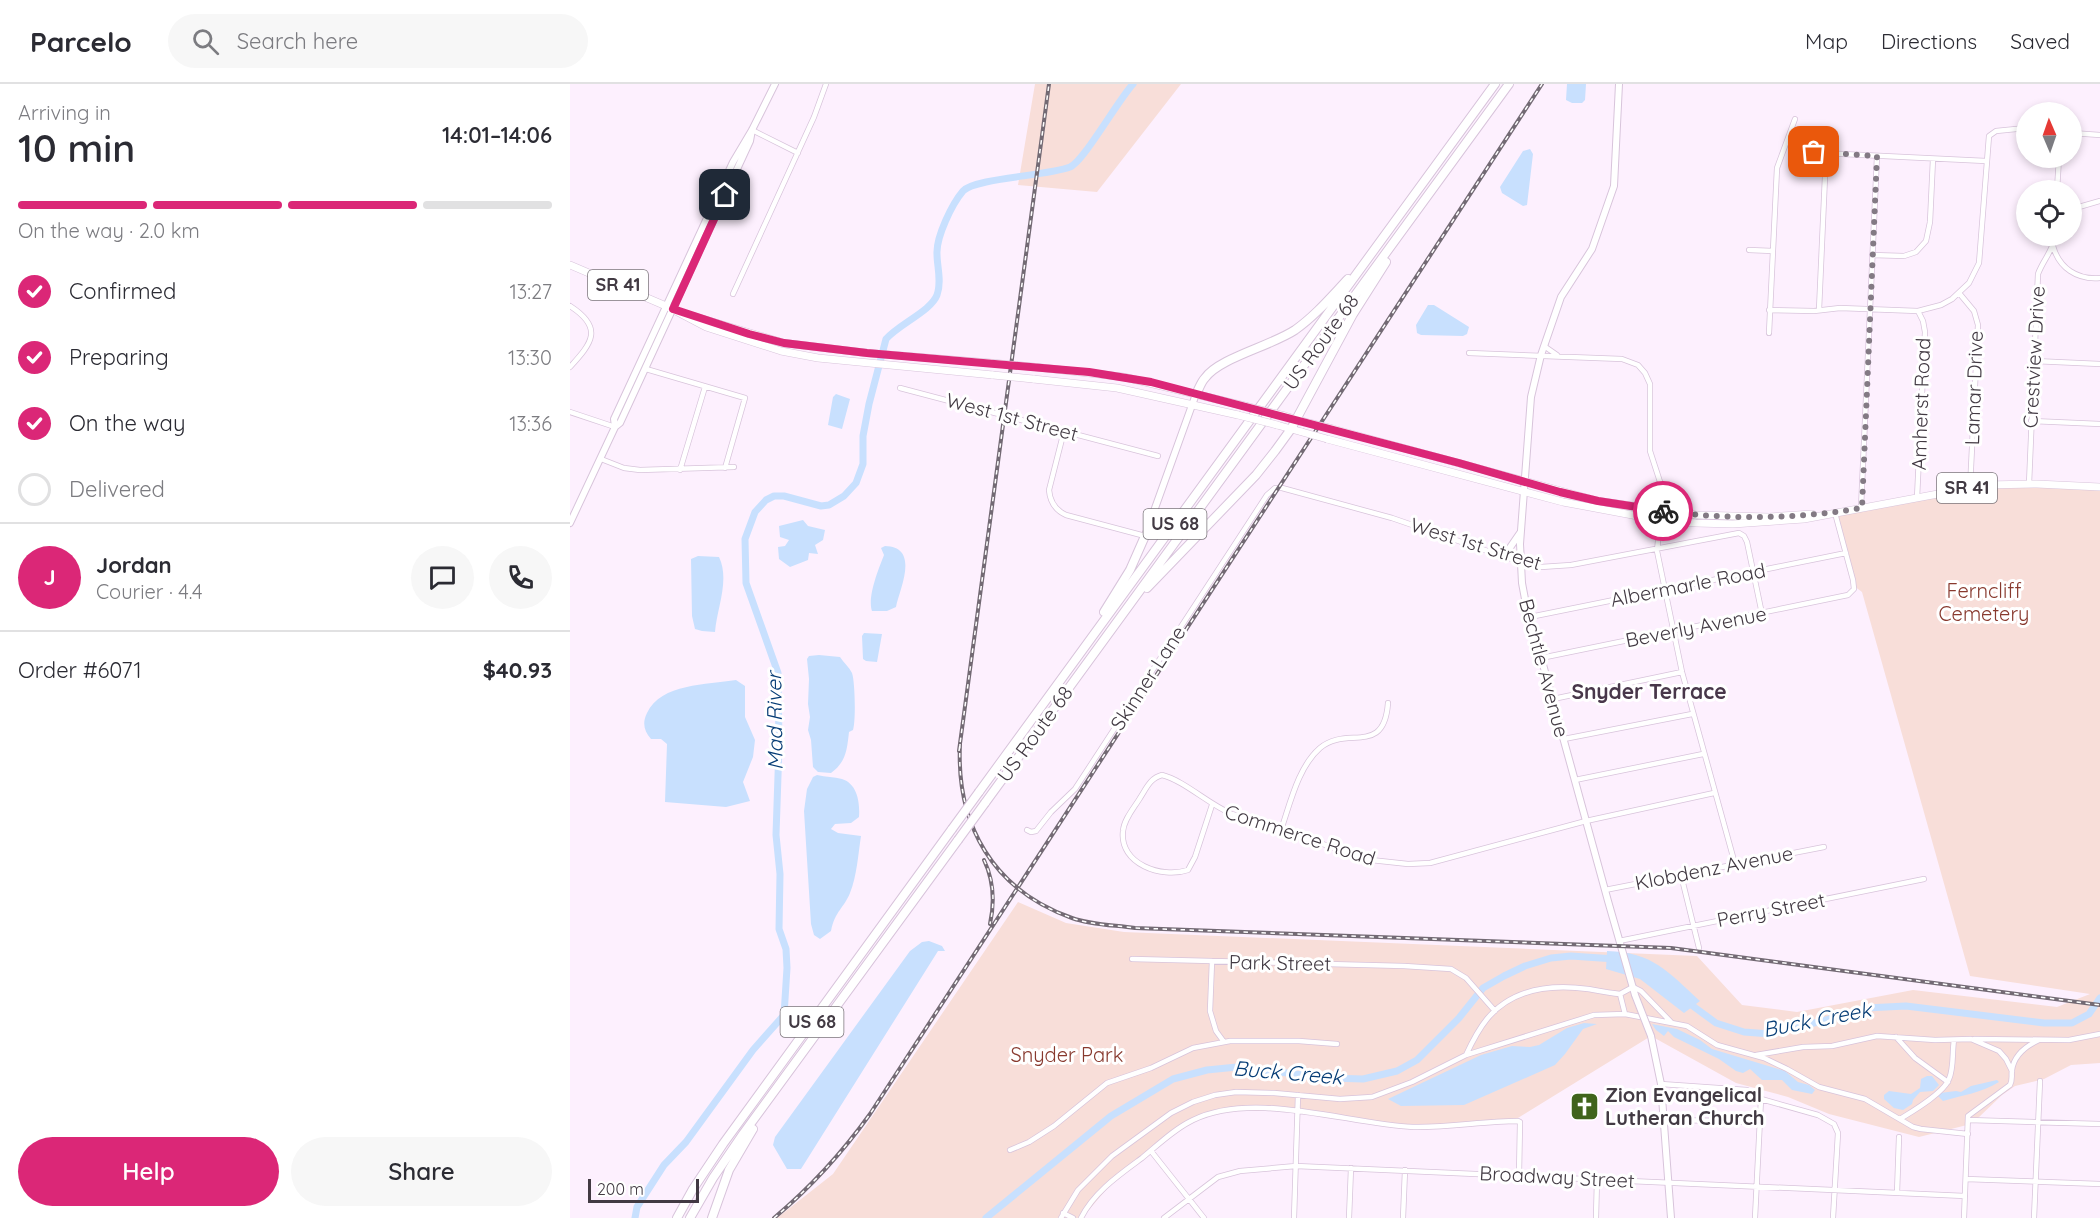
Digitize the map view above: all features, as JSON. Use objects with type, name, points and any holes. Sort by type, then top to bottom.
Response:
[{"type":"highway","name":"US Route 68","points":[[678,1218],[693,1189],[723,1144],[1495,84]]},
{"type":"highway","name":"US Route 68","points":[[783,1080],[1509,84]]},
{"type":"highway","points":[[1120,617],[1256,475],[1291,429],[1358,305],[1435,186]]},
{"type":"highway","points":[[1196,394],[1204,379],[1215,368],[1271,344],[1304,323],[1371,255]]},
{"type":"highway","points":[[1063,677],[1086,637],[1121,586],[1145,536]]},
{"type":"highway","points":[[712,1218],[729,1170],[783,1080]]},
{"type":"highway","name":"US 68","points":[[690,1218],[726,1158],[783,1080]]},
{"type":"main road","name":"West 1st Street","points":[[570,265],[673,309],[784,343],[1124,377],[1285,416],[1598,501],[1696,516],[1769,518],[1835,513]]},
{"type":"main road","name":"West 1st Street","points":[[673,309],[706,327],[781,351],[818,358],[1117,388],[1238,415],[1563,502],[1659,520],[1733,524],[1804,519],[1970,488],[2029,484],[2100,487]]},
{"type":"street","points":[[615,427],[614,419],[733,162],[775,84]]},
{"type":"street","points":[[733,294],[814,117],[826,84]]},
{"type":"street","name":"Bechtle Avenue","points":[[1619,84],[1614,186],[1598,238],[1561,297],[1541,355],[1531,397],[1523,481],[1520,562],[1530,617],[1619,941],[1635,995],[1651,1036],[1661,1084],[1671,1218]]},
{"type":"street","points":[[1769,333],[1777,168],[1795,119]]},
{"type":"street","points":[[1769,310],[1840,308],[1918,311],[1941,305],[1959,293],[1973,277],[1979,263],[1988,137],[1996,131],[2016,129]]},
{"type":"street","points":[[752,130],[798,153]]},
{"type":"street","points":[[570,523],[615,427],[620,423],[646,369],[750,141],[752,130]]},
{"type":"street","points":[[2082,134],[2100,135]]},
{"type":"street","points":[[1787,142],[1805,150],[1826,154],[1986,161]]},
{"type":"street","points":[[1819,310],[1826,154]]},
{"type":"street","points":[[1862,508],[1877,156]]},
{"type":"street","points":[[1872,255],[1904,256],[1916,252],[1923,246],[1929,230],[1933,159]]},
{"type":"street","points":[[2082,206],[2100,201]]},
{"type":"street","points":[[2053,246],[2057,257],[2072,273],[2086,278],[2100,278]]},
{"type":"street","name":"Crestview Drive","points":[[2029,484],[2038,274],[2053,246]]},
{"type":"street","points":[[1749,249],[1773,251]]},
{"type":"street","name":"Lamar Drive","points":[[1959,293],[1974,311],[1978,325],[1970,488]]},
{"type":"street","points":[[570,306],[588,321],[592,332],[589,346],[570,367]]},
{"type":"street","name":"Amherst Road","points":[[1917,498],[1924,332],[1923,321],[1918,311]]},
{"type":"street","points":[[646,369],[643,360],[652,337]]},
{"type":"street","points":[[1544,346],[1560,356]]},
{"type":"street","points":[[1469,353],[1622,359],[1638,365],[1645,373],[1651,389],[1650,451],[1662,485],[1657,547],[1692,714],[1735,864]]},
{"type":"street","points":[[2034,361],[2100,364]]},
{"type":"street","points":[[646,369],[745,398],[725,468]]},
{"type":"street","points":[[680,470],[705,387]]},
{"type":"street","name":"West 1st Street","points":[[900,388],[1158,456]]},
{"type":"street","points":[[1064,431],[1049,490],[1055,508],[1066,515],[1145,536],[1196,394]]},
{"type":"street","points":[[570,412],[615,427]]},
{"type":"street","points":[[2031,421],[2100,424]]},
{"type":"street","points":[[600,459],[631,469],[680,470],[734,467]]},
{"type":"street","name":"West 1st Street","points":[[1257,510],[1270,491],[1282,488],[1392,518],[1520,562],[1541,567],[1556,567],[1734,533],[1743,535],[1747,542],[1754,572]]},
{"type":"street","name":"Skinner Lane","points":[[1027,830],[1036,831],[1051,812],[1075,789],[1257,510]]},
{"type":"street","points":[[1835,513],[1846,553]]},
{"type":"street","points":[[1496,554],[1509,549],[1520,533]]},
{"type":"street","name":"Albermarle Road","points":[[1530,617],[1846,553]]},
{"type":"street","name":"Beverly Avenue","points":[[1542,658],[1851,594],[1854,586],[1846,553]]},
{"type":"street","points":[[1754,572],[1762,614]]},
{"type":"street","points":[[1553,699],[1682,672]]},
{"type":"street","points":[[1281,830],[1302,774],[1318,750],[1326,743],[1340,738],[1364,738],[1373,735],[1383,726],[1388,703]]},
{"type":"street","points":[[1564,739],[1692,714]]},
{"type":"street","points":[[1575,780],[1703,754]]},
{"type":"street","name":"Commerce Road","points":[[1212,805],[1195,857],[1188,870],[1172,872],[1151,868],[1131,858],[1124,843],[1123,827],[1152,779],[1158,776],[1165,776],[1212,805],[1232,814],[1371,860],[1408,864],[1448,858],[1586,821],[1714,794]]},
{"type":"street","name":"Klobdenz Avenue","points":[[1605,890],[1824,847]]},
{"type":"street","points":[[1681,875],[1699,948]]},
{"type":"street","name":"Perry Street","points":[[1619,941],[1923,879]]},
{"type":"street","name":"Park Street","points":[[1132,959],[1451,969],[1458,971],[1495,1011]]},
{"type":"street","points":[[1212,961],[1210,1011],[1216,1031],[1224,1042]]},
{"type":"street","points":[[1466,1055],[1482,1026],[1495,1011],[1516,996],[1537,989],[1566,987],[1620,994],[1632,984],[1672,1022]]},
{"type":"street","points":[[1620,994],[1625,1014]]},
{"type":"street","points":[[1073,1218],[1061,1216],[1086,1181],[1112,1156],[1143,1132],[1182,1107],[1205,1098],[1236,1092],[1340,1099],[1372,1097],[1412,1082],[1466,1055],[1586,1017],[1625,1014],[1693,1028],[1718,1045],[1754,1055],[1781,1066],[1819,1087],[1865,1099],[1921,1129],[1968,1134]]},
{"type":"street","points":[[1754,1055],[1803,1047],[1832,1046],[1877,1036],[1922,1040],[2080,1040],[2100,1034]]},
{"type":"street","points":[[1896,1037],[1916,1058],[1948,1082]]},
{"type":"street","points":[[1900,1119],[1920,1106],[1948,1082],[1954,1040]]},
{"type":"street","points":[[1971,1040],[1999,1051],[2012,1071]]},
{"type":"street","points":[[1964,1218],[1968,1116],[2010,1085],[2012,1071],[2020,1053],[2039,1040]]},
{"type":"street","points":[[1010,1150],[1029,1142],[1054,1126],[1113,1080],[1151,1068],[1185,1050],[1224,1042],[1281,1041],[1337,1044]]},
{"type":"street","points":[[2034,1218],[2040,1081]]},
{"type":"street","points":[[1661,1084],[1741,1089],[1752,1092],[1761,1099],[1811,1112],[1834,1124],[1838,1133],[1833,1218]]},
{"type":"street","points":[[1294,1218],[1298,1095]]},
{"type":"street","points":[[1755,1218],[1761,1099]]},
{"type":"street","points":[[1081,1218],[1088,1206],[1105,1187],[1188,1123],[1214,1112],[1240,1108],[1298,1111],[1413,1126],[1518,1120],[1520,1122],[1519,1175]]},
{"type":"street","points":[[1663,1120],[1734,1121],[1760,1124]]},
{"type":"street","points":[[1968,1120],[2100,1124]]},
{"type":"street","points":[[1897,1193],[1899,1137]]},
{"type":"street","points":[[1151,1151],[1204,1218]]},
{"type":"street","name":"Broadway Street","points":[[1164,1218],[1211,1181],[1224,1174],[1296,1166],[1965,1196]]},
{"type":"street","points":[[1348,1218],[1351,1168]]},
{"type":"street","points":[[1403,1218],[1405,1170]]},
{"type":"street","points":[[1596,1218],[1597,1179]]},
{"type":"street","points":[[1966,1179],[2100,1184]]},
{"type":"green space","points":[[1035,84],[1181,84],[1097,192],[1018,185]]},
{"type":"green space","name":"Snyder Park","points":[[1986,485],[2100,487],[2100,1063],[2071,1065],[2044,1079],[2015,1086],[1967,1125],[1919,1137],[1829,1114],[1788,1097],[1736,1083],[1651,1036],[1513,1121],[1413,1127],[1298,1111],[1224,1110],[1195,1119],[1116,1178],[1082,1218],[777,1218],[833,1174],[1018,902],[1066,923],[1124,932],[1697,956],[1742,1005],[1797,1012],[1913,990],[2057,1007],[2090,994],[1970,976],[1862,592],[1854,586],[1835,513]]},
{"type":"water","points":[[1567,84],[1586,84],[1585,100],[1582,103],[1572,103],[1566,100]]},
{"type":"water","points":[[1530,149],[1533,154],[1527,205],[1523,206],[1502,193],[1500,187],[1523,151]]},
{"type":"water","points":[[1428,305],[1434,305],[1469,327],[1467,334],[1463,336],[1417,333],[1416,325]]},
{"type":"water","points":[[836,394],[850,399],[842,429],[828,425],[833,397]]},
{"type":"water","points":[[803,520],[808,526],[825,530],[823,540],[815,545],[818,554],[809,553],[808,560],[790,567],[779,559],[778,547],[785,546],[789,540],[780,537],[779,526]]},
{"type":"water","points":[[885,546],[896,548],[902,554],[905,561],[903,580],[896,607],[887,611],[872,611],[872,591],[884,555],[881,548]]},
{"type":"water","points":[[698,556],[719,557],[722,566],[723,585],[715,632],[695,629],[692,616],[691,559]]},
{"type":"water","points":[[864,633],[882,634],[877,662],[863,659],[862,636]]},
{"type":"water","points":[[809,656],[840,657],[852,673],[854,684],[853,730],[849,732],[843,760],[831,773],[818,772],[813,767],[808,730],[810,717],[807,659]]},
{"type":"water","points":[[736,680],[745,686],[745,717],[755,740],[753,757],[743,782],[750,801],[726,807],[665,802],[667,744],[661,739],[651,739],[645,730],[647,713],[654,703],[674,691],[686,687]]},
{"type":"water","points":[[817,775],[842,779],[852,785],[858,801],[859,817],[851,823],[835,824],[831,829],[838,833],[861,836],[856,872],[850,893],[831,931],[820,939],[814,935],[811,924],[804,811],[807,789],[813,777]]},
{"type":"water","points":[[929,941],[942,946],[945,951],[938,951],[801,1169],[787,1169],[773,1145],[775,1137],[910,951],[922,942]]},
{"type":"water","points":[[1607,951],[1623,952],[1648,960],[1669,973],[1700,1001],[1684,1013],[1640,979],[1606,969]]},
{"type":"water","points":[[1584,1023],[1597,1024],[1583,1029],[1555,1065],[1464,1105],[1401,1106],[1388,1099],[1481,1055],[1512,1046],[1539,1045],[1567,1028]]},
{"type":"water","points":[[1652,1024],[1677,1029],[1700,1040],[1712,1049],[1785,1071],[1798,1082],[1809,1085],[1815,1090],[1812,1094],[1792,1090],[1782,1080],[1762,1080],[1750,1069],[1743,1073],[1736,1071],[1719,1059],[1674,1037],[1668,1031],[1664,1036]]},
{"type":"water","points":[[1932,1076],[1939,1085],[1933,1091],[1920,1092],[1912,1104],[1903,1110],[1894,1108],[1884,1099],[1884,1095],[1889,1091],[1911,1094],[1920,1088],[1921,1079]]},
{"type":"water","points":[[1997,1080],[1999,1082],[1985,1089],[1943,1101],[1938,1096],[1940,1093],[1961,1092],[1971,1086]]},
{"type":"waterway","name":"Mad River","points":[[635,1218],[637,1207],[664,1165],[686,1142],[753,1050],[784,1015],[787,968],[786,949],[779,929],[780,874],[776,835],[779,746],[778,673],[746,583],[745,539],[755,512],[766,500],[774,496],[784,496],[821,506],[829,505],[844,496],[856,483],[863,464],[863,436],[869,404],[886,339],[934,301],[939,285],[937,254],[939,239],[950,212],[963,191],[982,183],[1070,167],[1084,154],[1133,84]]},
{"type":"waterway","name":"Buck Creek","points":[[986,1218],[1111,1116],[1173,1079],[1207,1070],[1237,1067],[1330,1078],[1363,1079],[1397,1071],[1417,1060],[1459,1018],[1483,988],[1504,976],[1525,966],[1551,958],[1571,956],[1615,959]]},
{"type":"waterway","name":"Buck Creek","points":[[1686,1001],[1716,1023],[1744,1032],[1770,1034],[1866,1008],[1906,1006],[2044,1023],[2072,1023],[2089,1014],[2100,998]]},
{"type":"railway","points":[[959,751],[1049,84]]},
{"type":"railway","points":[[774,1218],[825,1169],[870,1114],[1542,84]]},
{"type":"railway","points":[[960,744],[960,774],[965,801],[973,827],[985,851],[1001,872],[1021,890],[1044,906],[1087,922],[1135,928],[1671,948],[2100,1005]]},
{"type":"railway","points":[[984,860],[993,891],[990,924]]},
{"type":"way so far","points":[[1663,511],[1696,516],[1769,518],[1835,513],[1862,508],[1877,156],[1814,152]]},
{"type":"place","name":"Zion Evangelical Lutheran Church","points":[[1584,1106]]},
{"type":"district","name":"Snyder Terrace","points":[[1649,692]]},
{"type":"route","points":[[725,195],[673,309],[784,343],[867,353],[1089,372],[1151,382],[1560,492],[1598,501],[1663,511]]},
{"type":"park label","name":"Ferncliff Cemetery","points":[[1984,602]]}]
